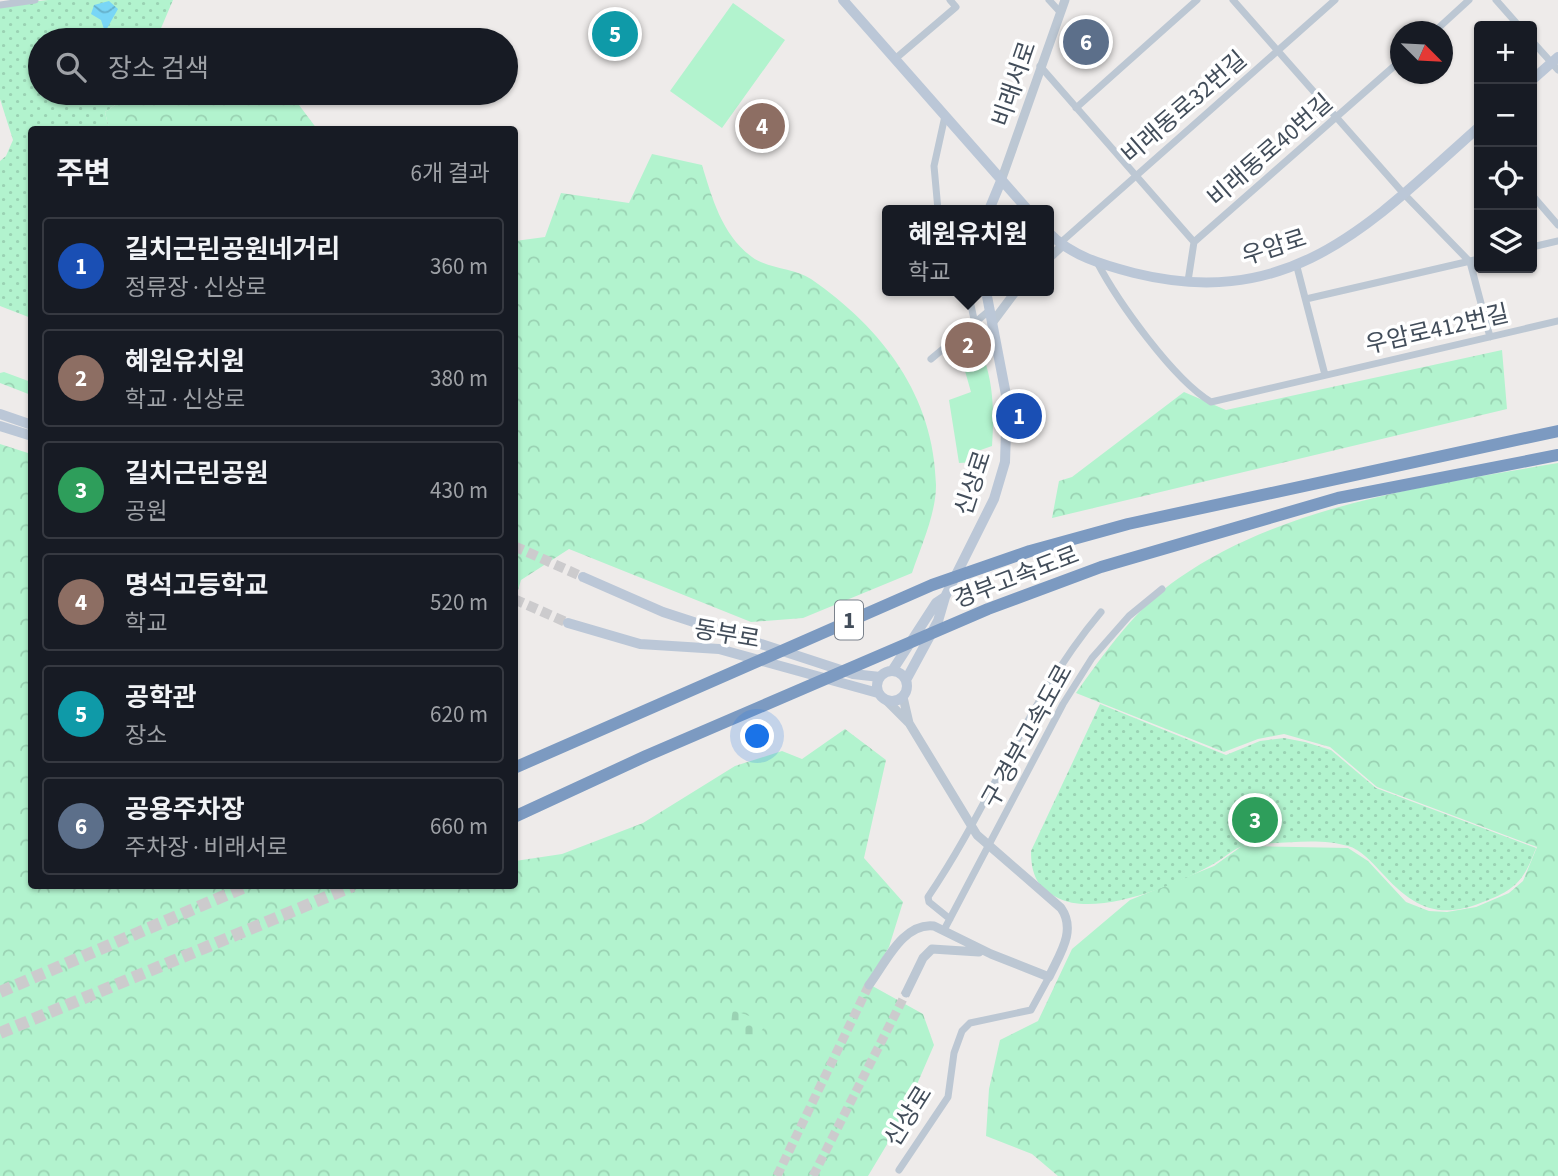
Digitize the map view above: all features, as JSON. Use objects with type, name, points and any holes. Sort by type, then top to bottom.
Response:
[{"type":"highway","name":"경부고속도로","points":[[518,766],[932,585],[1030,551],[1128,524],[1558,430]]},
{"type":"highway","name":"경부고속도로","points":[[518,815],[646,756],[988,609],[1101,567],[1338,498],[1558,455]]},
{"type":"main road","points":[[843,0],[1023,205]]},
{"type":"main road","points":[[1537,76],[1556,63]]},
{"type":"main road","name":"우암로","points":[[1054,238],[1060,245],[1097,262],[1152,277],[1188,281],[1247,281],[1297,267],[1337,245],[1404,194],[1474,134]]},
{"type":"main road","points":[[991,205],[1001,181]]},
{"type":"main road","name":"신상로","points":[[945,597],[995,499],[1005,462],[1007,400],[987,296]]},
{"type":"main road","points":[[0,414],[28,424]]},
{"type":"main road","points":[[0,426],[28,435]]},
{"type":"main road","name":"동부로","points":[[583,577],[663,612],[853,674],[880,677]]},
{"type":"main road","points":[[945,597],[938,621],[906,680],[903,696],[887,701],[878,693],[880,677],[892,671],[936,603],[945,597]]},
{"type":"main road","name":"동부로","points":[[568,623],[640,644],[719,649],[878,693]]},
{"type":"main road","points":[[892,671],[906,680]]},
{"type":"street","points":[[0,5],[35,0]]},
{"type":"street","points":[[895,59],[956,7],[950,0]]},
{"type":"street","points":[[1049,0],[1060,12]]},
{"type":"street","name":"비래서로","points":[[1001,181],[1065,0]]},
{"type":"street","points":[[1076,108],[1197,0]]},
{"type":"street","points":[[1233,0],[1404,194],[1470,261],[1490,337]]},
{"type":"street","name":"비래동로32번길","points":[[1060,245],[1335,0]]},
{"type":"street","points":[[1446,21],[1469,0]]},
{"type":"street","points":[[1496,0],[1515,21]]},
{"type":"street","points":[[1537,46],[1556,63]]},
{"type":"street","points":[[1040,66],[1194,242],[1188,281]]},
{"type":"street","name":"비래동로40번길","points":[[1194,242],[1390,71]]},
{"type":"street","points":[[937,205],[933,166],[945,116]]},
{"type":"street","points":[[1537,201],[1558,225]]},
{"type":"street","points":[[1537,246],[1558,241]]},
{"type":"street","points":[[1054,252],[1060,245]]},
{"type":"street","points":[[1306,299],[1474,260]]},
{"type":"street","name":"우암로412번길","points":[[1097,262],[1107,282],[1164,357],[1194,392],[1211,402],[1558,321]]},
{"type":"street","points":[[1297,267],[1325,375]]},
{"type":"street","points":[[969,296],[975,324]]},
{"type":"street","points":[[992,323],[1012,296]]},
{"type":"street","points":[[931,359],[990,310]]},
{"type":"street","name":"구 경부고속도로","points":[[944,930],[1063,704],[1099,650],[1129,617],[1162,589]]},
{"type":"street","name":"구 경부고속도로","points":[[950,919],[929,902],[928,897],[952,862],[1041,695],[1074,644],[1101,612]]},
{"type":"street","points":[[903,696],[909,723]]},
{"type":"street","points":[[887,701],[909,723]]},
{"type":"street","name":"신상로","points":[[899,1170],[948,1097],[954,1053],[962,1031],[970,1023],[1031,1010],[1065,943],[1067,916],[977,835],[909,723]]},
{"type":"street","points":[[869,985],[909,931],[924,925],[944,930],[991,954],[1049,977]]},
{"type":"street","points":[[906,993],[923,958],[932,949],[954,948],[991,954]]},
{"type":"green space","points":[[48,0],[173,0],[161,28],[28,28],[28,105],[115,105],[105,112],[108,126],[28,126],[28,317],[0,306],[0,161],[6,156],[13,140],[0,99],[0,5]]},
{"type":"green space","points":[[733,3],[785,40],[722,128],[670,91]]},
{"type":"green space","points":[[115,105],[299,105],[315,126],[108,126],[105,112]]},
{"type":"green space","points":[[652,154],[702,165],[720,215],[742,248],[758,261],[811,279],[861,320],[882,343],[915,394],[926,422],[933,453],[935,496],[931,518],[912,573],[803,618],[751,622],[569,549],[521,580],[518,590],[518,241],[545,237],[561,193],[629,203]]},
{"type":"green space","points":[[1502,350],[1507,409],[1052,518],[1059,481],[1072,477],[1184,392],[1226,410]]},
{"type":"green space","points":[[984,358],[992,402],[992,446],[975,452],[975,462],[959,463],[949,400],[971,392],[963,364]]},
{"type":"green space","points":[[0,373],[28,381],[28,394],[0,383]]},
{"type":"green space","points":[[0,444],[28,453],[28,889],[518,889],[518,861],[562,854],[643,823],[735,766],[782,751],[802,759],[845,729],[886,760],[864,858],[903,902],[889,947],[867,983],[923,1014],[934,1045],[901,1121],[868,1176],[0,1176]]},
{"type":"green space","points":[[1558,463],[1558,1176],[1058,1176],[1032,1154],[986,1136],[989,1089],[1000,1040],[1038,1021],[1072,949],[1130,900],[1214,866],[1242,846],[1348,848],[1368,861],[1406,902],[1429,911],[1447,912],[1476,907],[1509,893],[1523,881],[1537,847],[1377,787],[1330,747],[1284,734],[1258,739],[1224,752],[1076,693],[1110,646],[1149,602],[1179,578],[1220,553],[1264,532],[1312,515],[1411,489]]},
{"type":"green space","points":[[1100,704],[1226,755],[1260,741],[1284,738],[1331,750],[1376,788],[1536,848],[1527,869],[1511,888],[1467,908],[1452,910],[1426,907],[1415,901],[1392,884],[1357,850],[1337,843],[1313,841],[1247,845],[1181,880],[1138,896],[1094,904],[1074,903],[1058,898],[1040,885],[1032,867],[1031,851]]},
{"type":"green space","points":[[733,1010],[752,1017],[764,1027],[755,1040],[730,1026]]},
{"type":"water","points":[[109,1],[118,9],[107,28],[104,28],[101,20],[91,14],[94,5]]},
{"type":"tunnel","points":[[518,548],[583,577]]},
{"type":"tunnel","points":[[518,601],[568,623]]},
{"type":"tunnel","points":[[0,992],[240,889]]},
{"type":"tunnel","points":[[0,1033],[346,889]]},
{"type":"tunnel","points":[[777,1176],[869,985]]},
{"type":"tunnel","points":[[813,1176],[906,993]]},
{"type":"place","name":"공학관","points":[[615,34]]},
{"type":"place","name":"공용주차장","points":[[1086,42]]},
{"type":"place","name":"명석고등학교","points":[[762,126]]},
{"type":"place","name":"혜원유치원","points":[[968,345]]},
{"type":"place","name":"길치근린공원네거리","points":[[1019,416]]},
{"type":"place","name":"길치근린공원","points":[[1255,820]]}]
